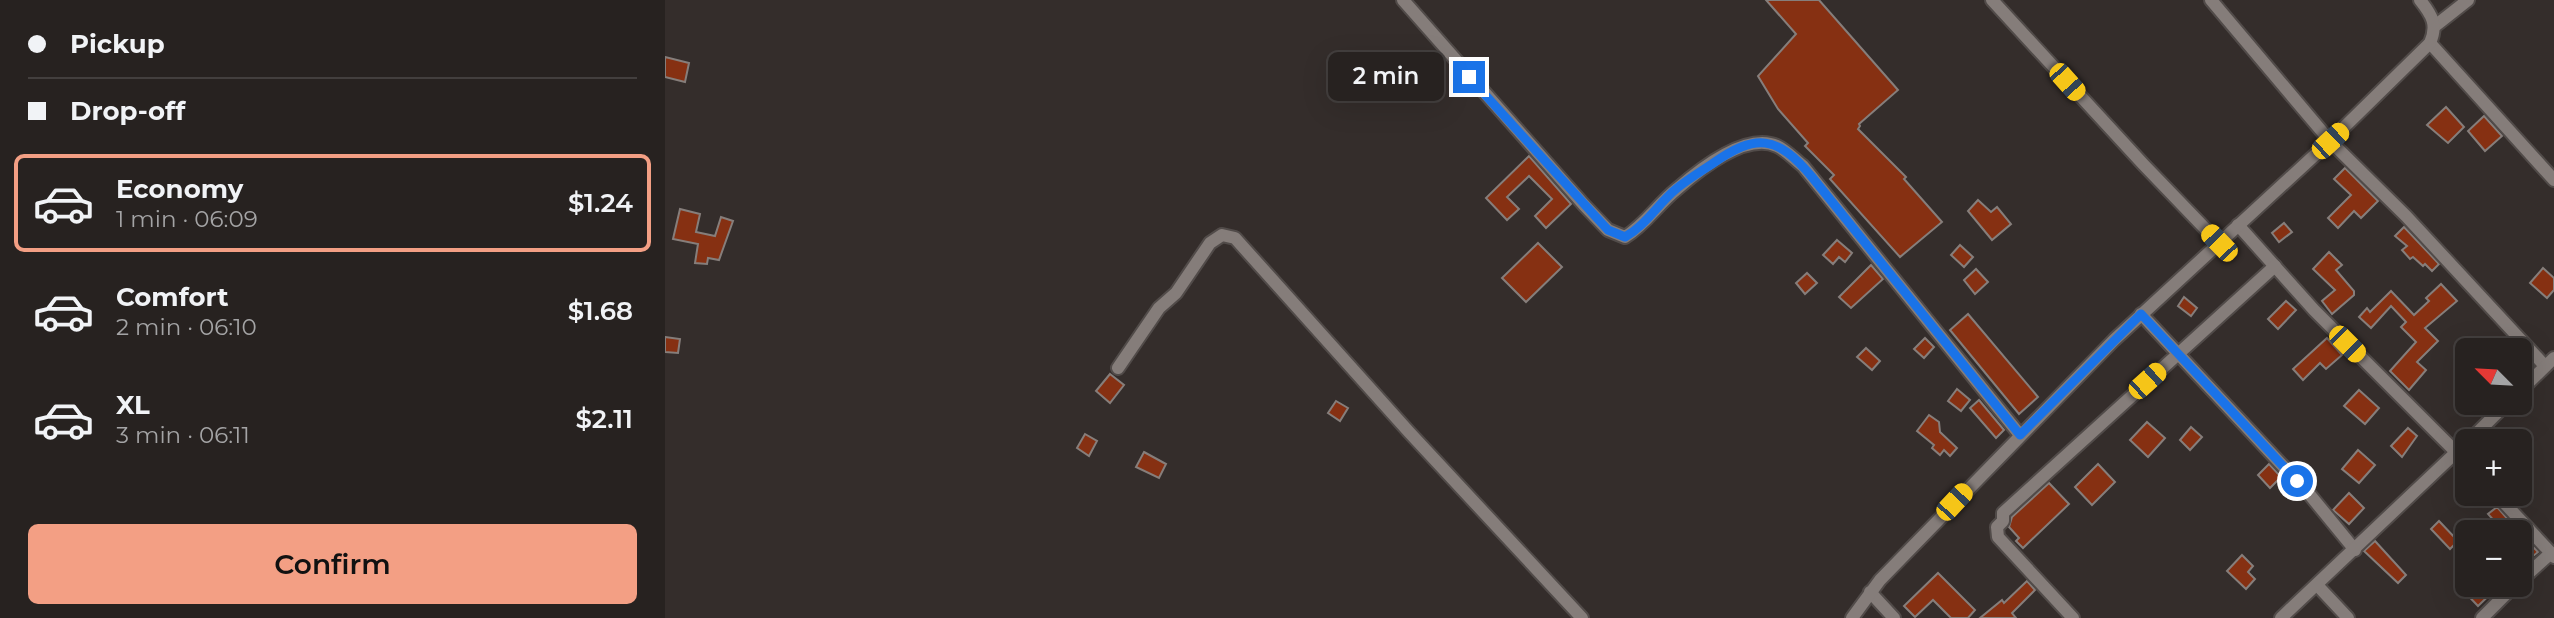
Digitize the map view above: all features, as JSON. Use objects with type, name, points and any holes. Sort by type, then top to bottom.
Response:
[{"type":"street","points":[[1403,0],[1584,205],[1608,230],[1625,237],[1639,229],[1675,189],[1735,148],[1757,141],[1778,146],[1803,166],[2020,435]]},
{"type":"street","points":[[1992,0],[2219,243]]},
{"type":"street","points":[[2211,0],[2330,141],[2550,362],[2532,379]]},
{"type":"street","points":[[1852,618],[1870,592],[2020,435],[2141,314],[2330,141],[2430,43],[2435,26],[2432,16],[2420,0]]},
{"type":"street","points":[[2435,26],[2468,0]]},
{"type":"street","points":[[2430,43],[2554,180]]},
{"type":"street","points":[[2238,225],[2323,320],[2455,449]]},
{"type":"street","points":[[1118,368],[1159,308],[1176,293],[1210,243],[1222,235],[1235,238],[1409,432],[1583,618]]},
{"type":"street","points":[[2073,618],[1998,537],[1997,527],[2003,521],[2003,513],[2275,266]]},
{"type":"street","points":[[2141,314],[2310,495],[2355,551]]},
{"type":"street","points":[[2481,429],[2495,415]]},
{"type":"street","points":[[2281,618],[2455,455]]},
{"type":"street","points":[[2507,506],[2552,555],[2532,571]]},
{"type":"street","points":[[2317,585],[2348,618]]},
{"type":"street","points":[[1870,592],[1894,618]]},
{"type":"street","points":[[2481,618],[2503,597]]},
{"type":"building","points":[[1766,0],[1819,0],[1898,90],[1859,124],[1858,129],[1906,177],[1904,179],[1942,222],[1900,257],[1830,179],[1834,175],[1805,146],[1808,143],[1778,109],[1758,76],[1796,34]]},
{"type":"building","points":[[665,57],[689,63],[685,82],[665,77]]},
{"type":"building","points":[[2446,107],[2464,127],[2448,143],[2427,125]]},
{"type":"building","points":[[2484,116],[2502,136],[2485,151],[2468,131]]},
{"type":"building","points":[[1529,156],[1571,204],[1546,228],[1535,216],[1552,199],[1529,176],[1507,197],[1519,209],[1507,220],[1486,198]]},
{"type":"building","points":[[2345,168],[2378,201],[2361,218],[2354,211],[2338,228],[2328,218],[2351,195],[2334,179]]},
{"type":"building","points":[[1978,200],[1991,212],[1997,207],[2011,224],[1992,240],[1968,211]]},
{"type":"building","points":[[680,209],[700,214],[696,232],[715,236],[721,217],[733,221],[719,260],[708,258],[707,264],[695,263],[698,244],[673,239]]},
{"type":"building","points":[[2284,223],[2292,232],[2279,242],[2272,233]]},
{"type":"building","points":[[2404,227],[2439,264],[2432,271],[2413,257],[2410,259],[2402,250],[2407,246],[2395,236]]},
{"type":"building","points":[[1837,240],[1852,253],[1845,262],[1839,257],[1833,264],[1823,255]]},
{"type":"building","points":[[1538,243],[1562,267],[1526,302],[1502,278]]},
{"type":"building","points":[[1960,245],[1973,257],[1964,267],[1951,255]]},
{"type":"building","points":[[2329,252],[2342,265],[2336,270],[2354,291],[2354,295],[2332,314],[2322,301],[2335,290],[2313,269]]},
{"type":"building","points":[[1871,265],[1883,279],[1851,308],[1839,297]]},
{"type":"building","points":[[2543,268],[2554,278],[2554,290],[2547,298],[2530,283]]},
{"type":"building","points":[[1976,269],[1988,282],[1975,294],[1964,280]]},
{"type":"building","points":[[1807,273],[1817,283],[1805,294],[1796,283]]},
{"type":"building","points":[[2441,284],[2457,301],[2425,328],[2438,341],[2417,362],[2426,370],[2409,390],[2390,371],[2416,342],[2401,327],[2406,322],[2391,306],[2371,328],[2359,317],[2367,308],[2370,312],[2391,291],[2414,315],[2429,301],[2426,298]]},
{"type":"building","points":[[2184,297],[2197,308],[2191,316],[2178,306]]},
{"type":"building","points":[[2286,301],[2296,310],[2278,329],[2268,319]]},
{"type":"building","points":[[1968,314],[2038,397],[2019,414],[1950,330]]},
{"type":"building","points":[[665,337],[680,339],[678,353],[665,352]]},
{"type":"building","points":[[1925,338],[1934,347],[1924,358],[1914,349]]},
{"type":"building","points":[[2327,338],[2342,355],[2326,369],[2320,363],[2303,380],[2293,369]]},
{"type":"building","points":[[1866,348],[1880,361],[1872,370],[1857,357]]},
{"type":"building","points":[[1110,374],[1124,385],[1110,403],[1096,391]]},
{"type":"building","points":[[1957,389],[1970,400],[1961,411],[1948,401]]},
{"type":"building","points":[[2359,390],[2379,408],[2365,424],[2344,406]]},
{"type":"building","points":[[1979,400],[2004,430],[1996,438],[1970,408]]},
{"type":"building","points":[[1336,401],[1348,408],[1340,421],[1328,413]]},
{"type":"building","points":[[1929,415],[1939,422],[1940,432],[1957,448],[1950,456],[1944,450],[1940,455],[1932,448],[1934,445],[1917,431]]},
{"type":"building","points":[[2147,422],[2165,438],[2148,457],[2130,440]]},
{"type":"building","points":[[2191,427],[2202,437],[2190,450],[2180,440]]},
{"type":"building","points":[[2408,428],[2417,436],[2402,457],[2391,446]]},
{"type":"building","points":[[1085,434],[1097,441],[1089,456],[1077,448]]},
{"type":"building","points":[[2358,450],[2375,465],[2359,483],[2342,469]]},
{"type":"building","points":[[1144,452],[1166,464],[1159,478],[1136,467]]},
{"type":"building","points":[[2098,464],[2115,482],[2092,505],[2075,487]]},
{"type":"building","points":[[2269,464],[2281,477],[2270,488],[2258,475]]},
{"type":"building","points":[[2049,483],[2069,504],[2023,548],[2016,541],[2019,538],[2009,527],[2012,517]]},
{"type":"building","points":[[2349,493],[2364,508],[2349,524],[2333,510]]},
{"type":"building","points":[[2497,507],[2508,520],[2493,520],[2488,514]]},
{"type":"building","points":[[2439,521],[2455,538],[2455,544],[2450,549],[2431,529]]},
{"type":"building","points":[[2375,541],[2406,575],[2398,583],[2364,551]]},
{"type":"building","points":[[2532,546],[2538,552],[2532,557]]},
{"type":"building","points":[[2242,555],[2253,566],[2248,572],[2255,579],[2246,589],[2227,571]]},
{"type":"building","points":[[1938,573],[1975,610],[1968,618],[1951,618],[1933,600],[1915,617],[1904,606]]},
{"type":"building","points":[[2027,581],[2035,590],[2012,613],[2016,618],[1980,618],[2002,600],[2004,603]]},
{"type":"building","points":[[2469,597],[2487,597],[2478,606]]},
{"type":"route","points":[[1469,77],[1608,230],[1625,237],[1639,229],[1675,189],[1735,148],[1757,141],[1778,146],[1803,166],[2020,435],[2141,314],[2297,481]]}]
